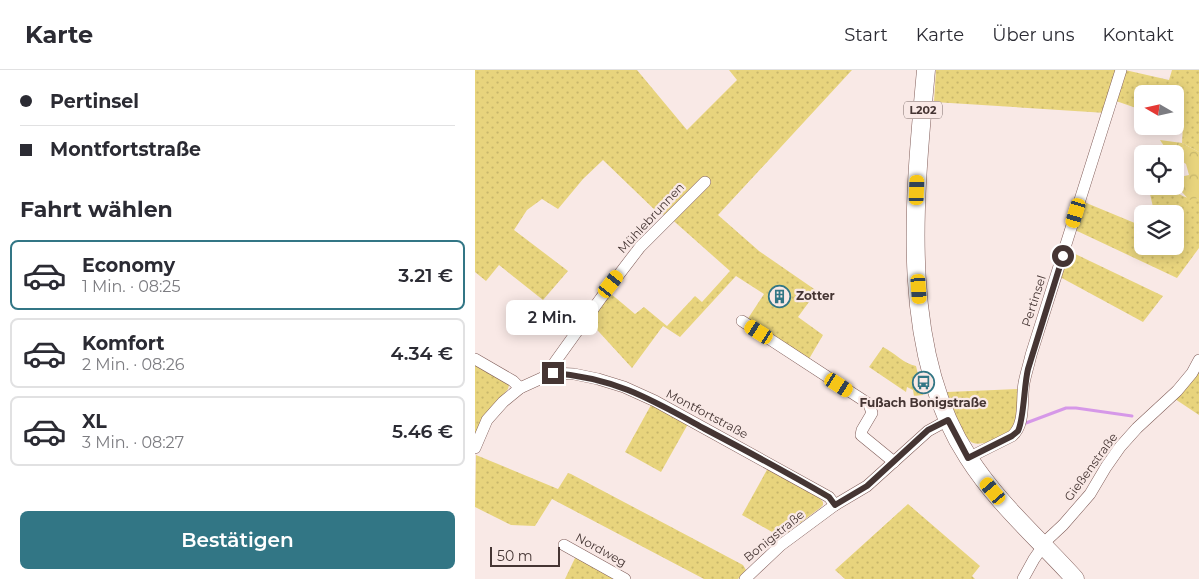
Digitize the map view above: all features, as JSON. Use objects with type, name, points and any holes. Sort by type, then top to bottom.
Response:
[{"type":"main road","name":"L202","points":[[926,70],[917,178],[917,266],[921,315],[928,358],[935,385],[948,420],[968,458],[996,494],[1075,579]]},
{"type":"street","name":"Pertinsel","points":[[968,458],[1012,436],[1018,431],[1024,383],[1031,355],[1121,70]]},
{"type":"street","name":"Mühlebrunnen","points":[[553,373],[555,362],[635,253],[705,182]]},
{"type":"street","points":[[742,321],[869,404],[872,413],[861,435],[894,462]]},
{"type":"street","points":[[475,359],[513,381],[520,388]]},
{"type":"street","name":"Gießenstraße","points":[[1023,579],[1043,544],[1072,516],[1090,494],[1120,448],[1137,428],[1177,391],[1199,360]]},
{"type":"street","points":[[475,448],[487,420],[503,402],[520,388],[553,373]]},
{"type":"street","name":"Montfortstraße","points":[[553,373],[574,374],[598,379],[624,387],[655,401],[829,497],[835,505]]},
{"type":"street","name":"Bonigstraße","points":[[745,579],[781,545],[835,505],[867,486],[928,430],[948,420]]},
{"type":"street","name":"Nordweg","points":[[564,545],[625,579]]},
{"type":"green space","points":[[475,70],[637,70],[687,130],[737,80],[729,70],[852,70],[718,215],[759,251],[817,291],[798,317],[823,335],[809,359],[747,320],[764,294],[736,276],[680,337],[663,326],[632,368],[589,321],[610,293],[635,314],[644,307],[667,326],[695,296],[702,302],[730,271],[667,215],[659,214],[603,160],[583,179],[558,209],[542,199],[527,210],[514,230],[568,271],[543,300],[499,265],[486,281],[475,272]]},
{"type":"green space","points":[[936,70],[1117,70],[1106,113],[934,102]]},
{"type":"green space","points":[[1125,70],[1169,80],[1172,70],[1199,70],[1199,152],[1182,143],[1184,135],[1184,85],[1134,85],[1134,107],[1116,101]]},
{"type":"green space","points":[[1160,140],[1182,143],[1199,152],[1199,198],[1189,200],[1184,194],[1184,176],[1189,175],[1184,163],[1184,145],[1163,145]]},
{"type":"green space","points":[[1150,195],[1180,195],[1199,198],[1199,248],[1177,278],[1075,230],[1084,202],[1134,223],[1134,255],[1184,255],[1184,205],[1153,205]]},
{"type":"green space","points":[[1069,251],[1163,296],[1143,322],[1060,277]]},
{"type":"green space","points":[[883,347],[907,363],[916,366],[923,395],[914,396],[913,390],[907,387],[906,392],[869,367]]},
{"type":"green space","points":[[475,364],[509,385],[508,389],[492,408],[475,438]]},
{"type":"green space","points":[[1199,366],[1199,415],[1175,399]]},
{"type":"green space","points":[[1021,389],[1018,417],[1012,431],[998,439],[979,444],[970,441],[966,437],[947,392]]},
{"type":"green space","points":[[651,405],[688,424],[661,472],[625,452]]},
{"type":"green space","points":[[476,455],[558,489],[568,473],[571,474],[743,565],[746,570],[738,579],[704,579],[552,499],[535,526],[511,525],[475,507]]},
{"type":"green space","points":[[768,468],[816,494],[823,502],[820,508],[781,537],[742,515]]},
{"type":"green space","points":[[908,504],[980,566],[972,576],[975,579],[845,579],[835,570]]},
{"type":"green space","points":[[576,556],[614,576],[613,579],[565,579]]},
{"type":"waterway","points":[[1026,423],[1066,408],[1132,416]]},
{"type":"place","name":"Zotter","points":[[780,296]]},
{"type":"place","name":"Fußach Bonigstraße","points":[[923,382]]},
{"type":"route","points":[[553,373],[574,374],[598,379],[624,387],[655,401],[829,497],[835,505],[867,486],[928,430],[948,420],[968,458],[1012,436],[1018,431],[1024,383],[1031,355],[1063,256]]}]
